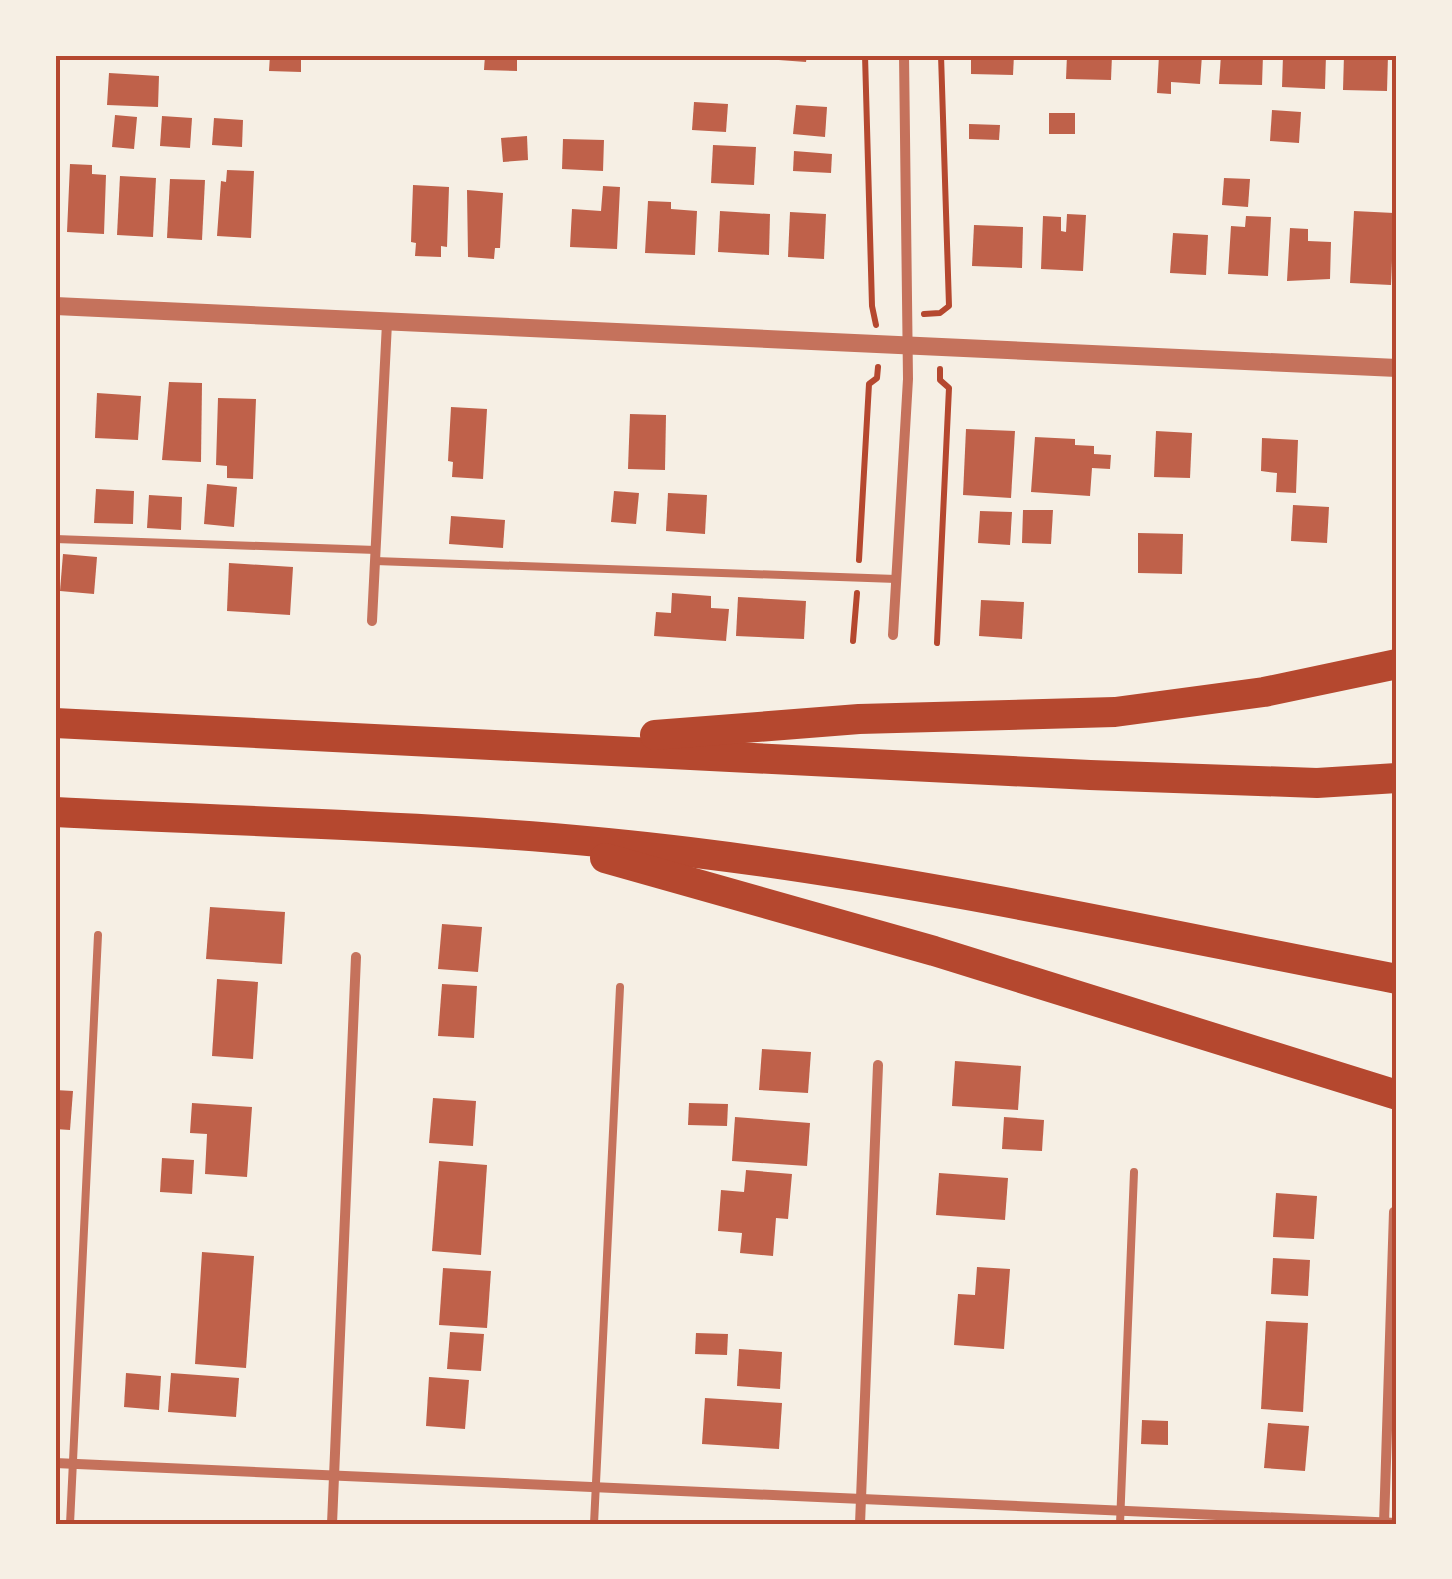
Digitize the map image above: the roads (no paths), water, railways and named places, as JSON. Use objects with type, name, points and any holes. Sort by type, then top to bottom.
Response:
[{"type":"highway","points":[[539,744],[859,719],[1115,712],[1264,692],[1397,664]]},
{"type":"highway","points":[[55,723],[1317,784],[1397,778]]},
{"type":"highway","points":[[55,812],[529,836],[804,868],[1397,979]]},
{"type":"highway","points":[[529,836],[934,951],[1397,1095]]},
{"type":"street","points":[[893,635],[908,348],[904,55]]},
{"type":"street","points":[[55,306],[1397,368]]},
{"type":"street","points":[[372,621],[387,323]]},
{"type":"street","points":[[332,1524],[356,957]]},
{"type":"street","points":[[860,1524],[878,1065]]},
{"type":"street","points":[[1384,1523],[1394,1212]]},
{"type":"street","points":[[55,1464],[1397,1523]]},
{"type":"lane","points":[[55,539],[896,579]]},
{"type":"lane","points":[[70,1524],[98,935]]},
{"type":"lane","points":[[594,1524],[620,987]]},
{"type":"lane","points":[[1120,1524],[1134,1172]]}]
